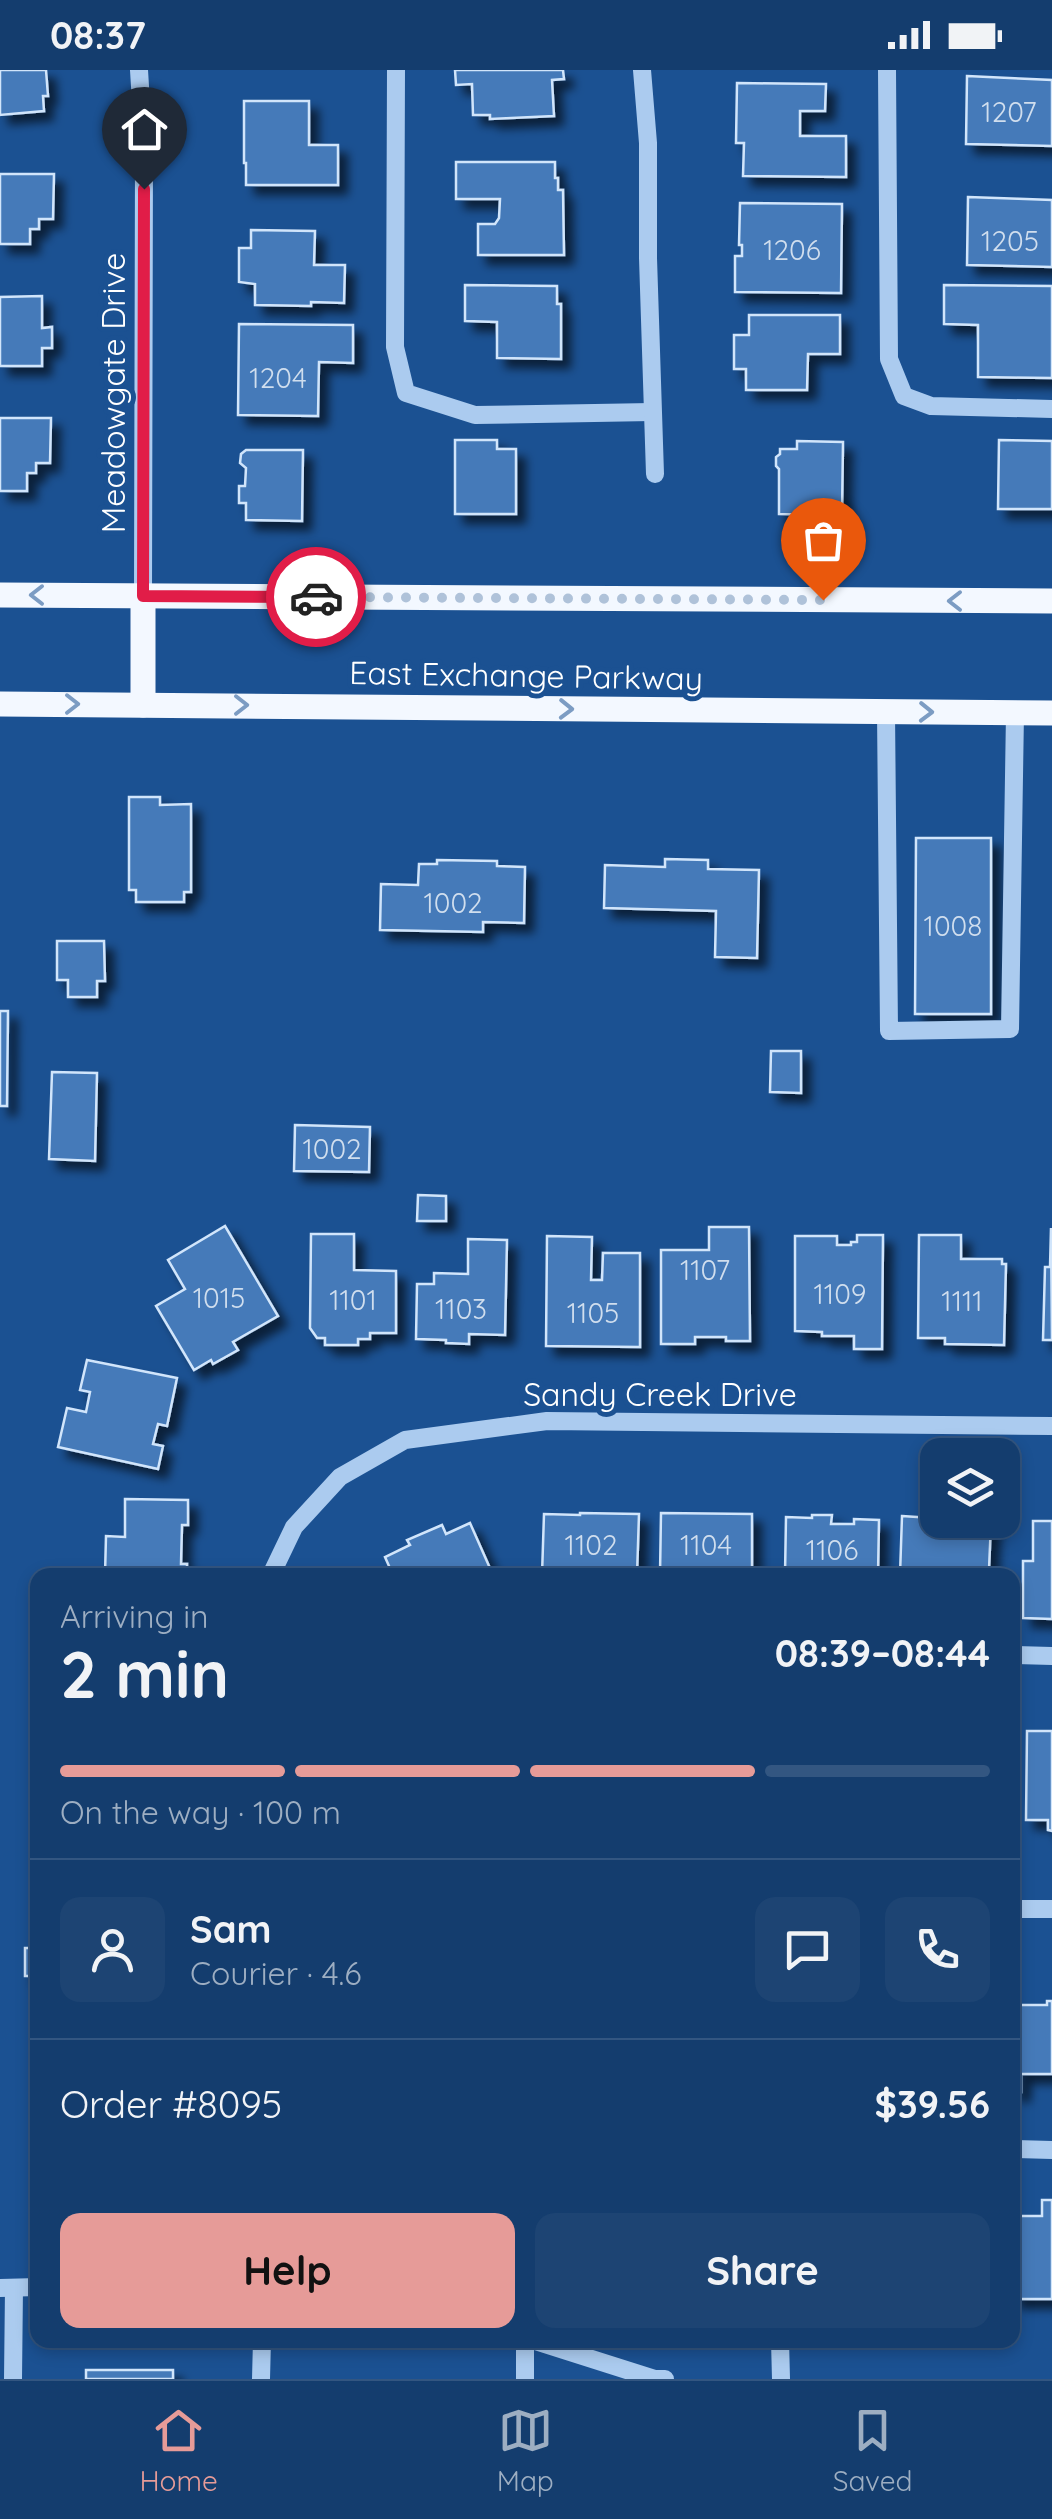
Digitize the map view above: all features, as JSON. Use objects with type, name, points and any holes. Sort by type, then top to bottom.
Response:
[{"type":"main road","points":[[0,595],[1052,601]]},
{"type":"main road","points":[[143,596],[143,705]]},
{"type":"main road","name":"East Exchange Parkway","points":[[0,704],[1052,713]]},
{"type":"street","name":"Meadowgate Drive","points":[[139,70],[144,152],[143,596]]},
{"type":"street","points":[[396,70],[395,347],[406,393],[476,415],[652,412]]},
{"type":"street","points":[[642,70],[648,144],[654,474]]},
{"type":"street","points":[[887,70],[889,359],[904,396],[931,406],[1052,409]]},
{"type":"street","points":[[886,712],[889,1031],[1010,1029],[1015,713]]},
{"type":"street","name":"Sandy Creek Drive","points":[[274,1568],[294,1526],[340,1477],[405,1440],[547,1421],[1052,1426]]},
{"type":"street","points":[[1020,1655],[1052,1656]]},
{"type":"street","points":[[1020,1909],[1052,1909]]},
{"type":"street","points":[[1020,2150],[1052,2150]]},
{"type":"street","points":[[7,2288],[12,2379]]},
{"type":"street","points":[[261,2379],[262,2348]]},
{"type":"street","points":[[525,2379],[527,2348]]},
{"type":"street","points":[[555,2348],[664,2379]]},
{"type":"street","points":[[780,2348],[781,2379]]},
{"type":"building","points":[[0,70],[46,70],[48,96],[43,96],[44,111],[0,115]]},
{"type":"building","points":[[455,70],[563,70],[564,79],[552,80],[554,116],[490,119],[490,115],[473,115],[472,84],[456,85]]},
{"type":"building","points":[[967,76],[1052,80],[1052,146],[966,144]]},
{"type":"building","points":[[737,83],[826,84],[825,111],[800,111],[800,136],[846,136],[846,177],[743,176],[744,143],[736,143]]},
{"type":"building","points":[[244,101],[309,101],[309,145],[338,145],[338,185],[246,185]]},
{"type":"building","points":[[456,162],[555,162],[558,190],[563,190],[564,255],[478,255],[478,224],[495,224],[500,199],[456,199]]},
{"type":"building","points":[[0,174],[54,174],[53,219],[39,219],[39,229],[30,229],[30,244],[0,244]]},
{"type":"building","points":[[968,197],[1052,200],[1052,267],[967,265]]},
{"type":"building","points":[[740,203],[842,204],[841,293],[735,292],[735,256],[742,256]]},
{"type":"building","points":[[251,230],[315,231],[314,265],[345,265],[344,303],[255,305],[255,284],[239,282],[239,248],[251,248]]},
{"type":"building","points":[[465,285],[557,286],[557,304],[561,304],[561,359],[497,358],[497,322],[465,321]]},
{"type":"building","points":[[944,285],[1052,286],[1052,378],[978,377],[978,325],[944,324]]},
{"type":"building","points":[[42,296],[42,328],[52,327],[52,348],[42,348],[42,366],[0,366],[0,297]]},
{"type":"building","points":[[749,315],[840,315],[840,354],[808,354],[807,390],[746,390],[746,369],[734,369],[734,335],[749,335]]},
{"type":"building","points":[[239,324],[353,325],[353,363],[319,362],[318,416],[238,415]]},
{"type":"building","points":[[0,418],[51,418],[50,463],[36,463],[36,473],[27,473],[27,491],[0,491]]},
{"type":"building","points":[[455,440],[497,440],[497,449],[516,449],[516,514],[455,514]]},
{"type":"building","points":[[999,440],[1052,441],[1052,509],[998,509]]},
{"type":"building","points":[[797,441],[843,442],[842,515],[779,514],[776,457],[780,449],[797,449]]},
{"type":"building","points":[[246,450],[303,450],[302,521],[246,520],[246,503],[239,503],[239,486],[245,486],[246,468],[240,463]]},
{"type":"building","points":[[129,797],[160,797],[160,805],[191,804],[191,892],[184,892],[184,902],[136,902],[136,890],[129,890]]},
{"type":"building","points":[[916,838],[991,838],[991,1014],[915,1014]]},
{"type":"building","points":[[665,859],[708,860],[708,869],[759,870],[757,958],[715,957],[716,911],[604,908],[605,865],[665,867]]},
{"type":"building","points":[[437,860],[497,861],[497,866],[525,867],[524,923],[483,922],[483,932],[380,930],[381,884],[418,885],[419,864],[437,864]]},
{"type":"building","points":[[57,941],[104,941],[105,981],[97,981],[97,997],[68,997],[68,980],[57,980]]},
{"type":"building","points":[[0,1011],[8,1011],[7,1106],[0,1106]]},
{"type":"building","points":[[771,1051],[801,1051],[801,1093],[770,1092]]},
{"type":"building","points":[[52,1072],[97,1073],[95,1161],[49,1159]]},
{"type":"building","points":[[295,1125],[370,1127],[369,1172],[294,1171]]},
{"type":"building","points":[[418,1195],[446,1196],[446,1221],[417,1221]]},
{"type":"building","points":[[225,1226],[278,1316],[233,1342],[238,1350],[194,1370],[156,1306],[185,1289],[168,1260]]},
{"type":"building","points":[[709,1227],[749,1227],[750,1341],[695,1337],[695,1344],[661,1344],[661,1250],[709,1250]]},
{"type":"building","points":[[1051,1228],[1052,1340],[1043,1340],[1045,1267],[1050,1267]]},
{"type":"building","points":[[311,1234],[354,1234],[354,1270],[396,1271],[396,1333],[370,1333],[370,1339],[358,1339],[358,1345],[325,1345],[325,1338],[317,1338],[310,1328]]},
{"type":"building","points":[[857,1235],[883,1235],[882,1349],[854,1349],[854,1336],[795,1331],[795,1236],[837,1236],[837,1245],[851,1245],[857,1242]]},
{"type":"building","points":[[919,1235],[961,1235],[961,1259],[1002,1259],[1002,1264],[1006,1264],[1004,1345],[945,1344],[945,1338],[918,1338]]},
{"type":"building","points":[[547,1236],[592,1237],[591,1280],[602,1280],[603,1253],[640,1253],[640,1347],[546,1346]]},
{"type":"building","points":[[468,1239],[507,1240],[505,1335],[469,1334],[469,1344],[416,1339],[417,1284],[434,1284],[434,1273],[468,1274]]},
{"type":"building","points":[[87,1360],[177,1378],[167,1426],[158,1424],[153,1444],[163,1446],[158,1469],[58,1447],[67,1408],[86,1412],[90,1392],[80,1390]]},
{"type":"building","points":[[125,1499],[188,1500],[188,1525],[182,1525],[181,1564],[187,1564],[187,1568],[105,1568],[106,1536],[125,1537]]},
{"type":"building","points":[[661,1513],[752,1514],[752,1568],[660,1568]]},
{"type":"building","points":[[544,1514],[639,1514],[637,1568],[542,1568]]},
{"type":"building","points":[[832,1515],[831,1524],[854,1524],[854,1519],[879,1520],[878,1568],[785,1568],[786,1517]]},
{"type":"building","points":[[902,1516],[920,1517],[920,1538],[990,1538],[989,1568],[900,1568]]},
{"type":"building","points":[[1033,1521],[1052,1521],[1052,1619],[1023,1618],[1023,1561],[1033,1561]]},
{"type":"building","points":[[470,1523],[490,1568],[390,1568],[385,1557],[410,1545],[407,1540],[442,1525],[446,1534]]},
{"type":"building","points":[[1027,1731],[1052,1731],[1052,1831],[1048,1830],[1048,1820],[1026,1820]]},
{"type":"building","points":[[25,1948],[30,1948],[30,1976],[25,1976]]},
{"type":"building","points":[[1047,2001],[1052,2001],[1052,2074],[1021,2074],[1020,2092],[1020,2005],[1047,2005]]},
{"type":"building","points":[[1042,2200],[1052,2200],[1052,2299],[1020,2299],[1020,2216],[1042,2216]]},
{"type":"building","points":[[86,2370],[173,2370],[173,2379],[86,2379]]},
{"type":"way so far","points":[[316,597],[823,600]]},
{"type":"route","points":[[144,189],[143,596],[316,597]]}]
